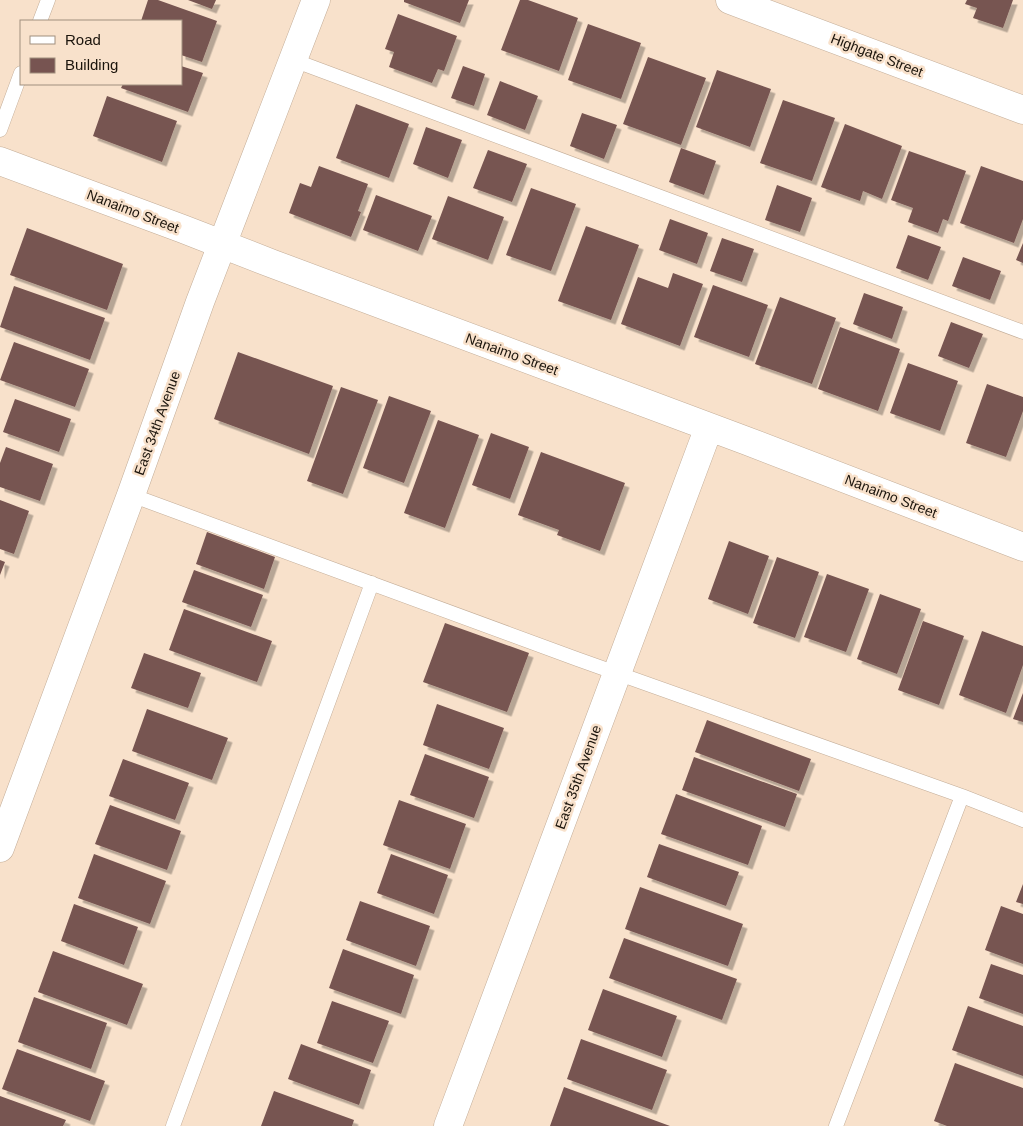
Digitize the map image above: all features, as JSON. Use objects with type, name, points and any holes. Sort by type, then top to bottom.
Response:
[{"type":"street","name":"East 34th Avenue","points":[[0,848],[197,311],[316,0]]},
{"type":"street","name":"Highgate Street","points":[[730,0],[1023,110]]},
{"type":"street","name":"Nanaimo Street","points":[[0,161],[1023,547]]},
{"type":"street","name":"East 35th Avenue","points":[[448,1126],[710,428]]},
{"type":"lane","points":[[40,20],[48,0]]},
{"type":"lane","points":[[293,60],[1023,332]]},
{"type":"lane","points":[[0,130],[20,75]]},
{"type":"lane","points":[[131,495],[577,659],[962,796],[1023,820]]},
{"type":"lane","points":[[173,1126],[372,583]]},
{"type":"lane","points":[[836,1126],[962,796]]},
{"type":"building","points":[[148,0],[158,0],[217,21],[202,62],[182,55],[182,20],[141,20]]},
{"type":"building","points":[[188,0],[216,0],[212,9]]},
{"type":"building","points":[[404,0],[469,0],[460,23],[404,2]]},
{"type":"building","points":[[520,0],[528,0],[578,18],[559,71],[501,50]]},
{"type":"building","points":[[967,0],[1013,0],[1003,28],[973,18],[977,8],[965,4]]},
{"type":"building","points":[[398,14],[457,36],[444,71],[438,69],[432,83],[389,67],[394,52],[385,49]]},
{"type":"building","points":[[588,24],[641,43],[621,99],[568,80]]},
{"type":"building","points":[[648,57],[706,78],[681,145],[623,124]]},
{"type":"building","points":[[182,66],[203,73],[188,112],[121,88],[122,85],[182,85]]},
{"type":"building","points":[[463,66],[485,74],[474,106],[451,98]]},
{"type":"building","points":[[717,70],[771,89],[750,147],[696,127]]},
{"type":"building","points":[[500,81],[538,96],[525,130],[487,115]]},
{"type":"building","points":[[107,96],[177,121],[162,162],[93,136]]},
{"type":"building","points":[[783,100],[835,118],[812,181],[760,163]]},
{"type":"building","points":[[356,104],[409,124],[389,178],[336,158]]},
{"type":"building","points":[[582,113],[617,125],[604,159],[570,146]]},
{"type":"building","points":[[845,124],[902,146],[882,199],[863,191],[860,201],[821,187]]},
{"type":"building","points":[[426,127],[462,140],[448,178],[413,164]]},
{"type":"building","points":[[681,148],[716,161],[704,195],[669,182]]},
{"type":"building","points":[[488,150],[527,164],[512,202],[473,188]]},
{"type":"building","points":[[909,151],[966,171],[948,221],[943,219],[938,233],[908,222],[913,208],[891,200]]},
{"type":"building","points":[[319,166],[368,184],[358,211],[361,212],[351,237],[289,213],[300,183],[311,187]]},
{"type":"building","points":[[981,166],[1023,181],[1023,219],[1014,243],[960,223]]},
{"type":"building","points":[[777,185],[812,198],[800,232],[765,220]]},
{"type":"building","points":[[531,188],[576,204],[551,271],[506,255]]},
{"type":"building","points":[[376,195],[432,216],[418,251],[363,230]]},
{"type":"building","points":[[448,196],[504,217],[488,260],[432,239]]},
{"type":"building","points":[[670,219],[708,233],[697,264],[659,250]]},
{"type":"building","points":[[586,226],[639,245],[611,320],[558,301]]},
{"type":"building","points":[[27,228],[123,264],[107,310],[10,275]]},
{"type":"building","points":[[908,235],[941,247],[928,280],[896,268]]},
{"type":"building","points":[[722,238],[754,249],[742,282],[710,271]]},
{"type":"building","points":[[1023,243],[1023,263],[1016,260]]},
{"type":"building","points":[[963,257],[1001,271],[990,300],[952,286]]},
{"type":"building","points":[[673,273],[703,284],[680,346],[621,324],[638,277],[668,288]]},
{"type":"building","points":[[713,285],[768,305],[749,357],[694,337]]},
{"type":"building","points":[[14,286],[105,318],[90,360],[0,327]]},
{"type":"building","points":[[864,293],[903,307],[892,339],[853,324]]},
{"type":"building","points":[[780,297],[836,318],[812,384],[755,364]]},
{"type":"building","points":[[951,322],[983,334],[969,368],[938,356]]},
{"type":"building","points":[[840,327],[900,349],[878,411],[818,389]]},
{"type":"building","points":[[14,342],[89,369],[75,407],[0,380]]},
{"type":"building","points":[[238,352],[333,386],[309,454],[214,419]]},
{"type":"building","points":[[908,363],[958,381],[940,431],[890,413]]},
{"type":"building","points":[[987,384],[1023,397],[1023,411],[1006,457],[966,443]]},
{"type":"building","points":[[341,387],[378,400],[343,494],[307,481]]},
{"type":"building","points":[[389,396],[431,411],[404,483],[363,468]]},
{"type":"building","points":[[15,399],[71,419],[59,452],[3,432]]},
{"type":"building","points":[[438,420],[479,435],[445,528],[404,513]]},
{"type":"building","points":[[491,433],[529,447],[510,499],[472,485]]},
{"type":"building","points":[[6,447],[53,464],[40,501],[0,487],[0,463]]},
{"type":"building","points":[[541,452],[625,483],[600,551],[557,535],[559,530],[518,515]]},
{"type":"building","points":[[0,500],[29,511],[14,554],[0,549]]},
{"type":"building","points":[[207,532],[275,557],[264,589],[196,564]]},
{"type":"building","points":[[729,541],[769,556],[748,614],[708,599]]},
{"type":"building","points":[[777,557],[819,572],[795,638],[753,623]]},
{"type":"building","points":[[0,560],[5,562],[0,575]]},
{"type":"building","points":[[194,570],[263,595],[251,627],[182,602]]},
{"type":"building","points":[[827,574],[869,589],[846,652],[804,637]]},
{"type":"building","points":[[880,594],[921,609],[897,674],[857,659]]},
{"type":"building","points":[[184,609],[272,641],[257,682],[169,650]]},
{"type":"building","points":[[923,621],[964,636],[939,705],[898,690]]},
{"type":"building","points":[[445,623],[529,653],[507,712],[423,682]]},
{"type":"building","points":[[982,631],[1023,646],[1023,665],[1006,713],[959,695]]},
{"type":"building","points":[[144,653],[201,673],[188,708],[131,688]]},
{"type":"building","points":[[1023,693],[1023,722],[1013,719]]},
{"type":"building","points":[[437,704],[504,728],[489,769],[423,745]]},
{"type":"building","points":[[147,709],[228,738],[212,780],[132,751]]},
{"type":"building","points":[[707,720],[811,759],[799,791],[695,752]]},
{"type":"building","points":[[425,754],[489,777],[474,818],[410,795]]},
{"type":"building","points":[[694,757],[797,794],[785,827],[682,790]]},
{"type":"building","points":[[123,759],[189,783],[175,820],[109,796]]},
{"type":"building","points":[[676,794],[762,826],[748,865],[661,834]]},
{"type":"building","points":[[399,800],[466,824],[450,869],[383,845]]},
{"type":"building","points":[[110,805],[181,831],[167,870],[95,844]]},
{"type":"building","points":[[659,844],[739,872],[726,906],[647,877]]},
{"type":"building","points":[[94,854],[166,881],[150,924],[78,898]]},
{"type":"building","points":[[391,854],[448,875],[434,914],[377,893]]},
{"type":"building","points":[[1023,884],[1023,904],[1016,902]]},
{"type":"building","points":[[640,887],[743,924],[728,966],[625,929]]},
{"type":"building","points":[[360,901],[430,926],[416,966],[346,940]]},
{"type":"building","points":[[74,904],[138,927],[124,965],[61,941]]},
{"type":"building","points":[[1001,906],[1023,914],[1023,964],[985,950]]},
{"type":"building","points":[[624,938],[737,979],[722,1020],[609,978]]},
{"type":"building","points":[[343,949],[414,975],[401,1014],[329,988]]},
{"type":"building","points":[[53,951],[143,984],[127,1025],[38,992]]},
{"type":"building","points":[[991,964],[1023,975],[1023,1014],[979,998]]},
{"type":"building","points":[[603,989],[677,1016],[662,1057],[588,1030]]},
{"type":"building","points":[[34,997],[107,1023],[91,1069],[18,1042]]},
{"type":"building","points":[[332,1001],[389,1021],[373,1063],[317,1043]]},
{"type":"building","points":[[968,1006],[1023,1026],[1023,1076],[952,1050]]},
{"type":"building","points":[[581,1039],[667,1070],[652,1110],[567,1079]]},
{"type":"building","points":[[301,1044],[371,1070],[359,1105],[288,1079]]},
{"type":"building","points":[[17,1049],[105,1081],[90,1121],[2,1089]]},
{"type":"building","points":[[955,1063],[1023,1088],[1023,1126],[947,1126],[934,1121]]},
{"type":"building","points":[[564,1087],[670,1126],[550,1126]]},
{"type":"building","points":[[274,1091],[354,1120],[352,1126],[261,1126]]},
{"type":"building","points":[[0,1096],[66,1120],[63,1126],[0,1126]]}]
